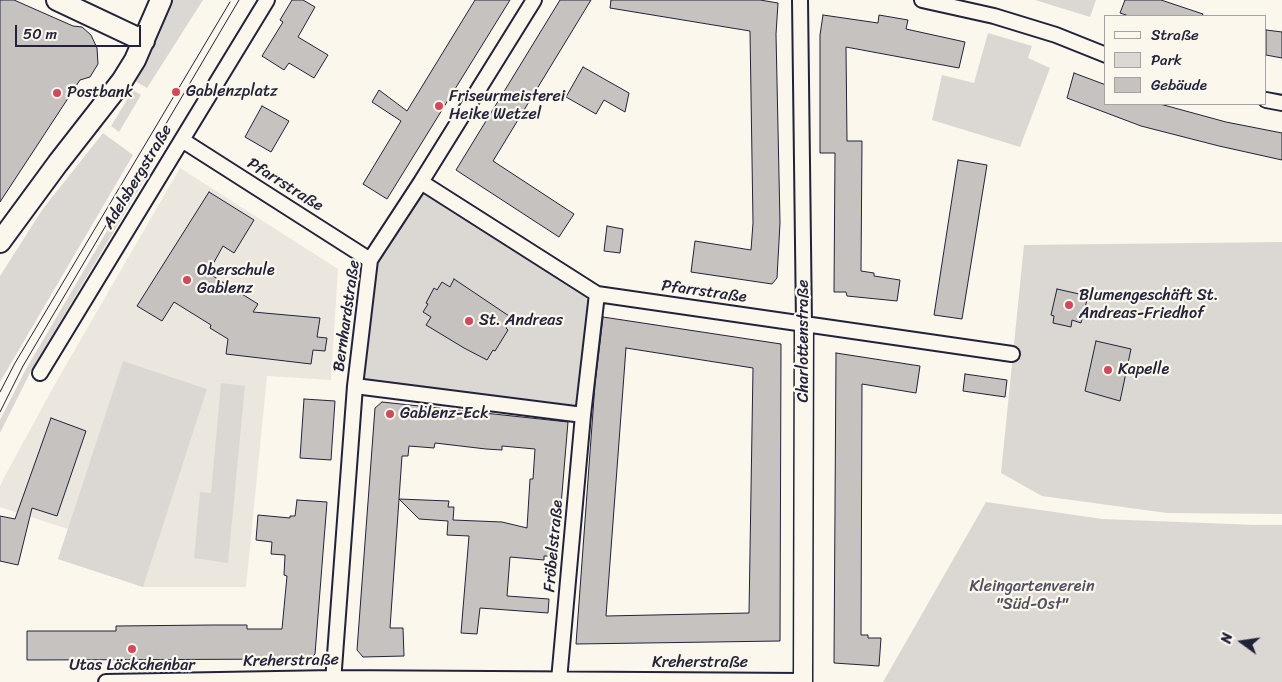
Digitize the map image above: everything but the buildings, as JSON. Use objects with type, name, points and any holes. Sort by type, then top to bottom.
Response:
[{"type":"main road","points":[[57,0],[144,41]]},
{"type":"main road","points":[[0,242],[122,81],[135,60],[161,0]]},
{"type":"street","name":"Adelsbergstraße","points":[[40,373],[228,67],[267,0]]},
{"type":"street","name":"Bernhardstraße","points":[[333,680],[355,386],[370,260],[421,182],[534,0]]},
{"type":"street","name":"Charlottenstraße","points":[[800,0],[804,324],[803,682]]},
{"type":"street","points":[[922,0],[1002,19],[1056,36],[1104,54]]},
{"type":"street","points":[[1267,100],[1282,103]]},
{"type":"street","name":"Pfarrstraße","points":[[182,140],[370,260]]},
{"type":"street","name":"Pfarrstraße","points":[[421,182],[597,294],[1012,354]]},
{"type":"street","name":"Fröbelstraße","points":[[559,680],[583,415],[597,294]]},
{"type":"street","points":[[355,386],[583,415]]},
{"type":"street","name":"Kreherstraße","points":[[106,682],[559,680],[803,682]]},
{"type":"shaded area","points":[[180,168],[338,269],[331,380],[267,376],[246,587],[143,587],[58,559],[68,529],[0,507],[0,486],[6,474],[55,384]]},
{"type":"green space","points":[[172,0],[203,0],[147,88],[135,81],[159,36]]},
{"type":"green space","points":[[1035,0],[1096,0],[1090,17]]},
{"type":"green space","points":[[988,33],[1032,46],[1028,58],[1050,68],[1020,147],[932,120],[942,75],[974,83]]},
{"type":"green space","points":[[133,90],[141,95],[119,132],[111,126]]},
{"type":"green space","points":[[103,133],[133,155],[0,382],[0,276],[42,210]]},
{"type":"green space","points":[[147,163],[152,167],[31,371],[0,433],[0,420],[26,369]]},
{"type":"green space","points":[[421,182],[597,294],[583,415],[356,377],[370,260]]},
{"type":"green space","points":[[1282,242],[1282,514],[1167,513],[1042,496],[1001,473],[1024,245]]},
{"type":"green space","points":[[123,361],[207,389],[143,587],[58,559]]},
{"type":"green space","points":[[221,383],[245,386],[228,563],[194,558],[200,492],[211,493]]},
{"type":"green space","name":"Kleingartenverein \"Süd-Ost\"","points":[[986,502],[1102,519],[1282,525],[1282,682],[883,682]]},
{"type":"tram line","points":[[0,412],[23,366],[239,0]]},
{"type":"tram line","points":[[0,392],[15,363],[230,2]]},
{"type":"place","name":"Gablenzplatz","points":[[176,92]]},
{"type":"place","name":"Postbank","points":[[57,93]]},
{"type":"place","name":"Friseurmeisterei Heike Wetzel","points":[[439,106]]},
{"type":"place","name":"Oberschule Gablenz","points":[[187,280]]},
{"type":"place","name":"Blumengeschäft St. Andreas-Friedhof","points":[[1069,305]]},
{"type":"place","name":"St. Andreas","points":[[469,321]]},
{"type":"place","name":"Kapelle","points":[[1108,370]]},
{"type":"place","name":"Gablenz-Eck","points":[[390,414]]},
{"type":"place","name":"Utas Löckchenbar","points":[[132,649]]}]
